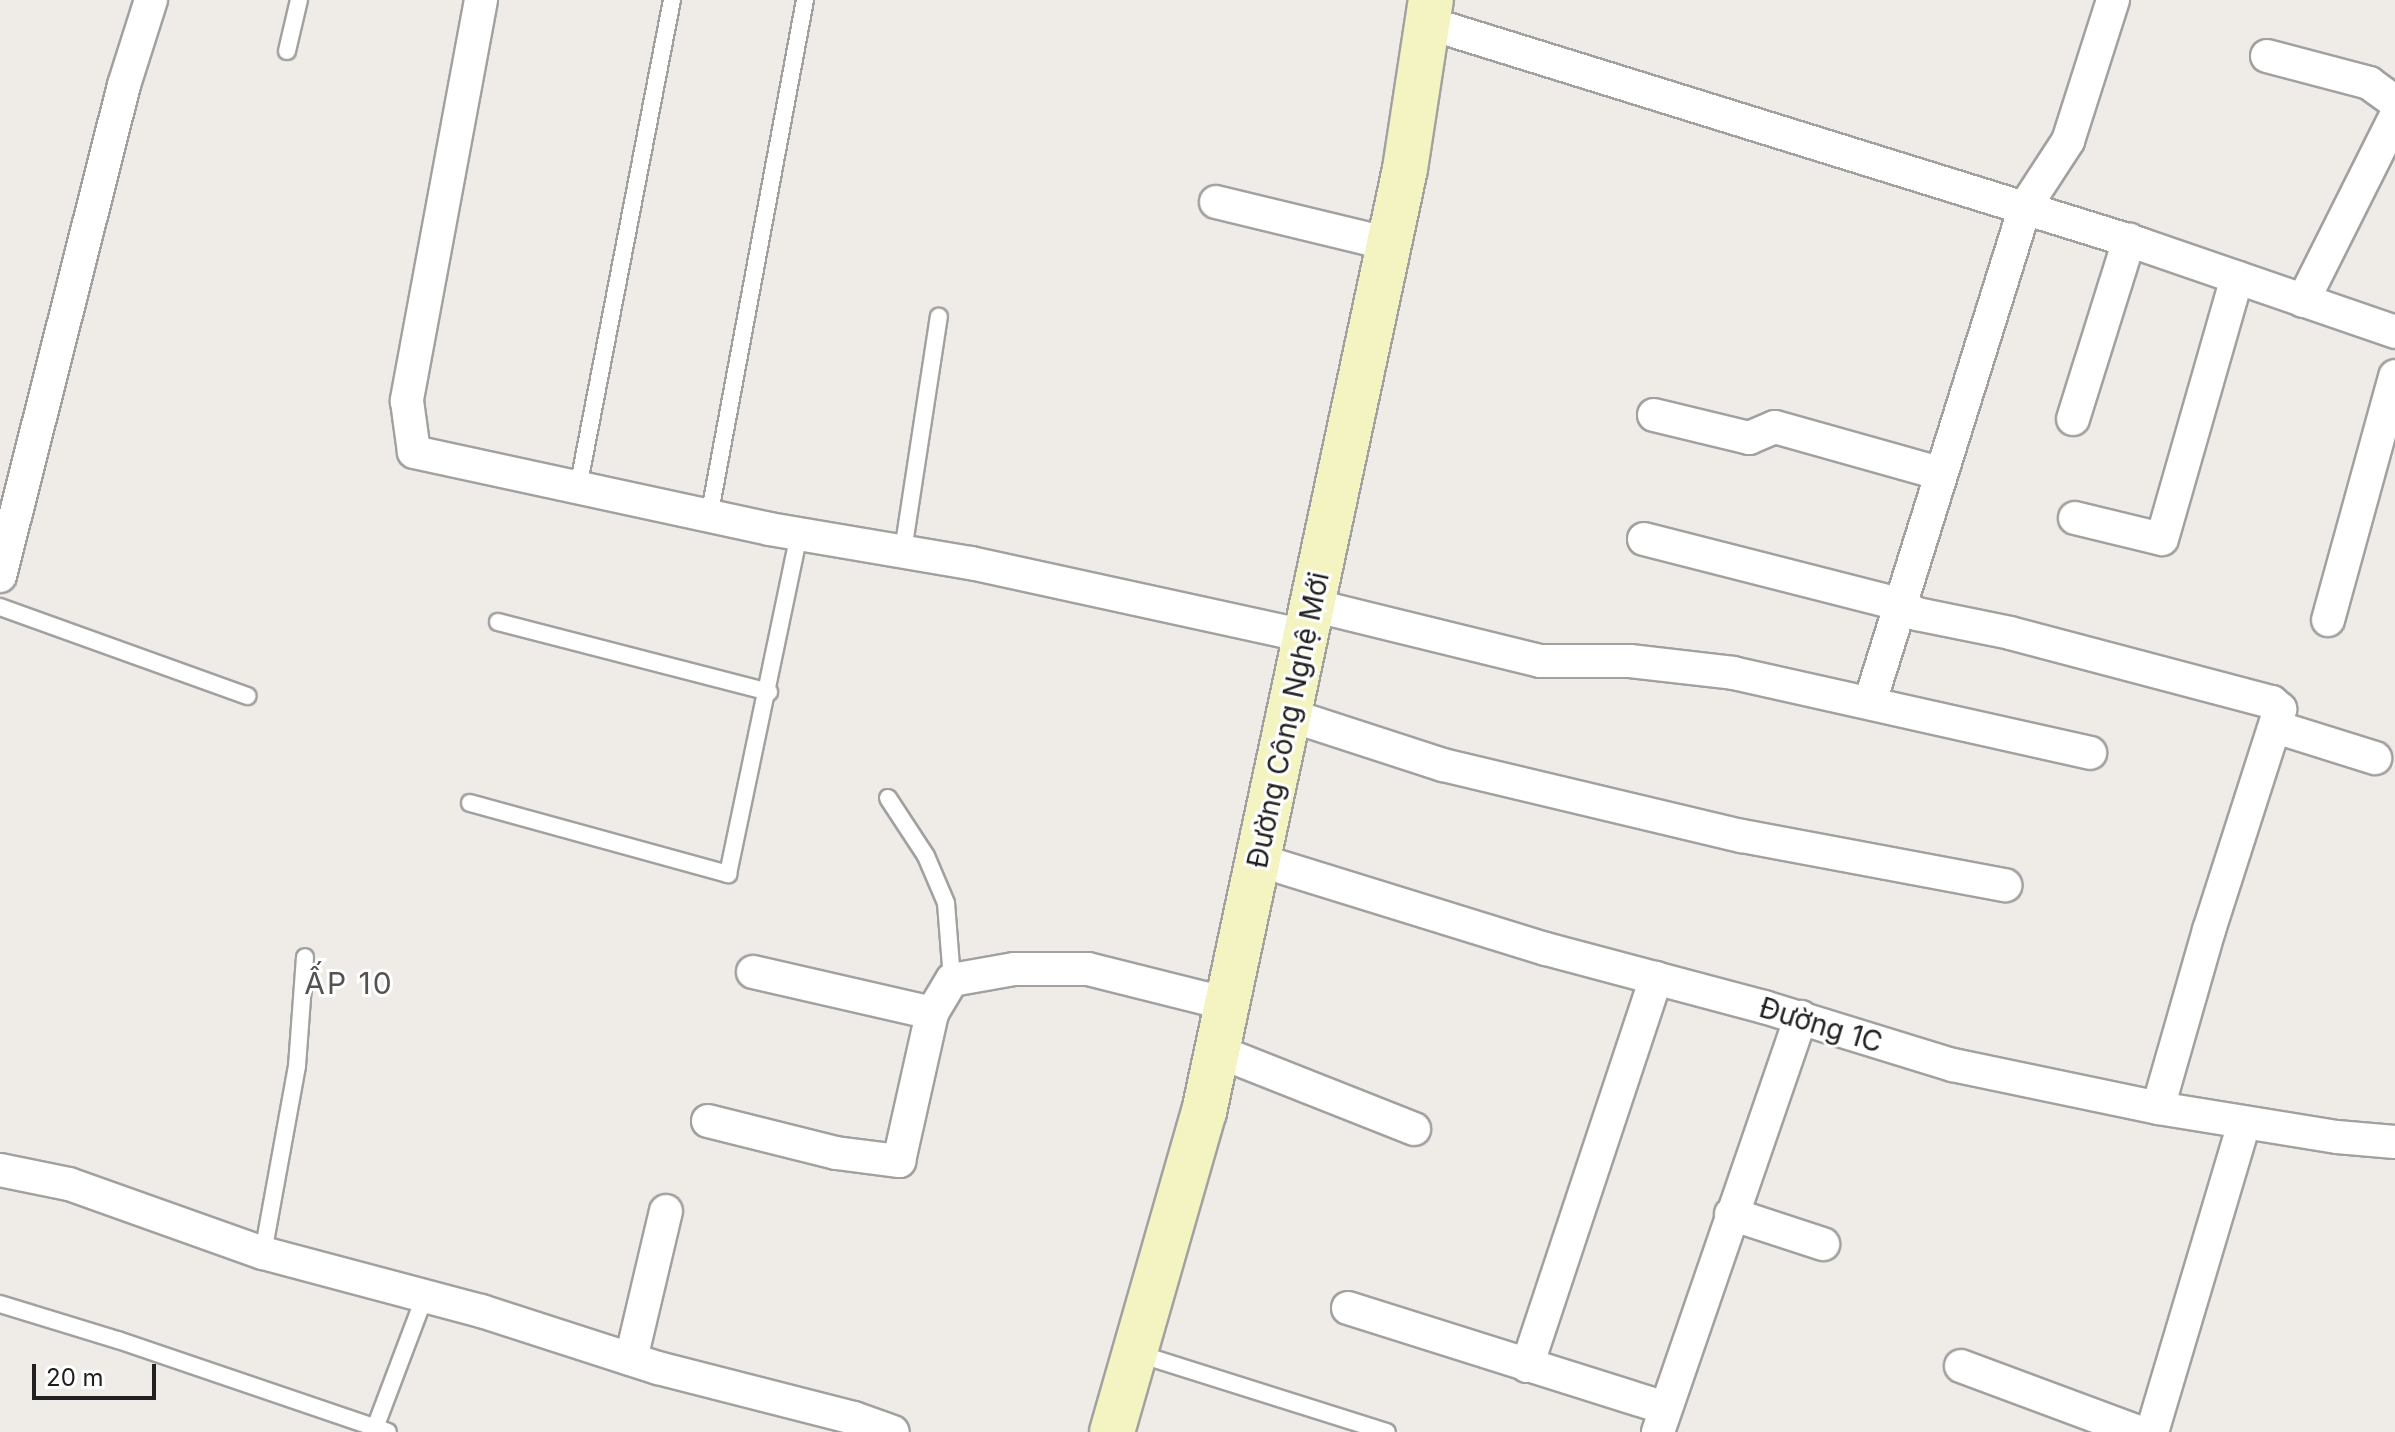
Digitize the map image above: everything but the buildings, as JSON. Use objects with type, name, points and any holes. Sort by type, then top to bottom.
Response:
[{"type":"street","points":[[481,0],[407,401],[414,452],[799,535],[1540,661],[1630,661],[1733,673],[2090,753]]},
{"type":"street","points":[[1870,702],[1939,473],[2025,207],[2068,141],[2113,0]]},
{"type":"street","points":[[0,576],[144,2]]},
{"type":"street","points":[[1430,11],[2129,240],[2395,332]]},
{"type":"street","name":"Đường Công Nghệ Mới","points":[[1112,1432],[1204,1112],[1389,244],[1430,11]]},
{"type":"street","points":[[2267,56],[2369,83],[2395,102]]},
{"type":"street","points":[[2303,301],[2395,117]]},
{"type":"street","points":[[1216,202],[1389,244]]},
{"type":"street","points":[[2073,419],[2129,240]]},
{"type":"street","points":[[2075,518],[2162,539],[2237,278]]},
{"type":"street","points":[[2328,620],[2395,376]]},
{"type":"street","points":[[1654,415],[1749,438],[1775,427],[1939,473]]},
{"type":"street","points":[[1644,539],[1899,604],[1917,614],[2010,633],[2272,702],[2280,709],[2209,930],[2158,1108]]},
{"type":"street","points":[[1289,715],[1458,769],[1742,836],[2005,885]]},
{"type":"street","points":[[2276,727],[2375,758]]},
{"type":"street","name":"Đường 1C","points":[[1258,860],[1546,949],[1801,1017],[1953,1065],[2244,1123],[2395,1142]]},
{"type":"street","points":[[708,1121],[836,1153],[899,1161],[932,1013],[952,980],[1014,969],[1088,969],[1227,1004]]},
{"type":"street","points":[[753,972],[932,1013]]},
{"type":"street","points":[[1527,1366],[1656,978]]},
{"type":"street","points":[[1348,1308],[1527,1366],[1661,1420],[1801,1017]]},
{"type":"street","points":[[1217,1051],[1414,1129]]},
{"type":"street","points":[[2152,1432],[2244,1123]]},
{"type":"street","points":[[0,1170],[69,1184],[263,1253],[425,1296],[631,1359],[893,1432]]},
{"type":"street","points":[[631,1359],[666,1211]]},
{"type":"street","points":[[1731,1214],[1823,1244]]},
{"type":"street","points":[[1961,1366],[2138,1432]]},
{"type":"lane","points":[[287,51],[299,0]]},
{"type":"lane","points":[[578,488],[672,0]]},
{"type":"lane","points":[[709,517],[805,0]]},
{"type":"lane","points":[[903,551],[939,317]]},
{"type":"lane","points":[[470,803],[728,874],[769,692],[799,535]]},
{"type":"lane","points":[[0,607],[247,696]]},
{"type":"lane","points":[[498,622],[769,692]]},
{"type":"lane","points":[[888,798],[926,856],[946,903],[952,980]]},
{"type":"lane","points":[[263,1253],[297,1066],[305,957]]},
{"type":"lane","points":[[0,1304],[118,1340],[381,1430],[425,1296]]},
{"type":"lane","points":[[1135,1353],[1387,1432]]},
{"type":"district","name":"ẤP 10","points":[[349,983]]}]
